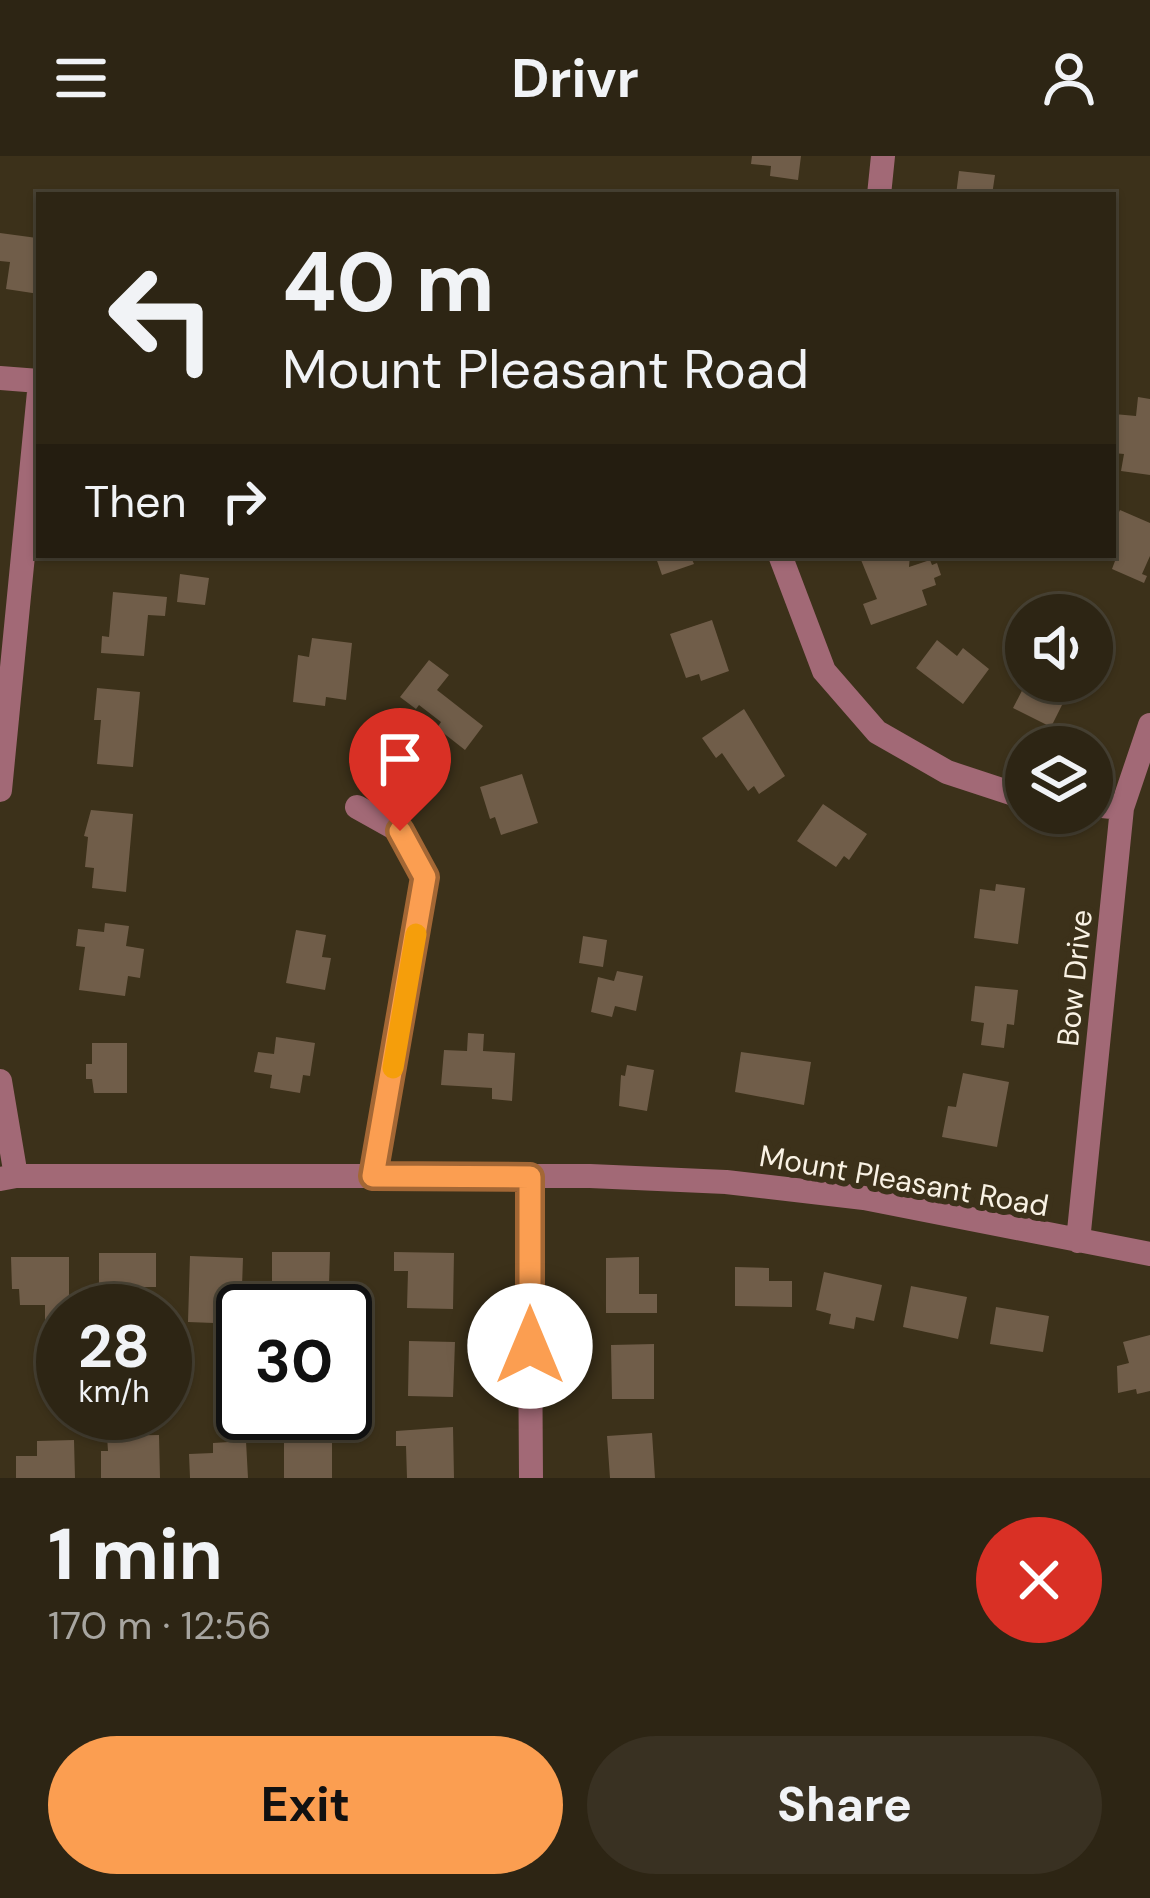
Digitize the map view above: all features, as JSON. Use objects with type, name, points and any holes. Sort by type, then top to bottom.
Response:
[{"type":"street","points":[[879,192],[883,156]]},
{"type":"street","points":[[0,378],[36,381]]},
{"type":"street","points":[[0,790],[36,423]]},
{"type":"street","points":[[781,558],[824,671],[877,732],[947,772],[1005,791]]},
{"type":"street","name":"Bow Drive","points":[[1078,1241],[1122,808],[1150,725]]},
{"type":"street","points":[[357,807],[400,831],[425,877],[373,1176]]},
{"type":"street","points":[[1113,807],[1122,808]]},
{"type":"street","points":[[0,1081],[8,1177]]},
{"type":"street","name":"Mount Pleasant Road","points":[[8,1177],[726,1181],[864,1198],[1150,1254]]},
{"type":"street","points":[[530,1177],[531,1478]]},
{"type":"building","points":[[752,156],[801,156],[798,180],[770,176],[771,166],[751,164]]},
{"type":"building","points":[[959,171],[995,175],[992,192],[956,192]]},
{"type":"building","points":[[0,233],[36,238],[36,294],[6,289],[10,262],[0,261]]},
{"type":"building","points":[[1138,397],[1150,399],[1150,475],[1121,471],[1124,454],[1116,453],[1116,414],[1136,416]]},
{"type":"building","points":[[1120,510],[1150,523],[1144,583],[1112,569],[1115,561],[1108,558],[1116,558]]},
{"type":"building","points":[[656,558],[691,558],[694,564],[662,575]]},
{"type":"building","points":[[860,558],[910,558],[909,567],[930,560],[932,565],[937,563],[941,575],[934,578],[936,585],[922,590],[927,605],[871,625],[863,604],[877,599]]},
{"type":"building","points":[[180,574],[209,578],[205,605],[177,602]]},
{"type":"building","points":[[113,592],[167,597],[165,616],[148,615],[144,656],[101,653],[102,636],[109,637]]},
{"type":"building","points":[[712,620],[729,671],[701,681],[699,674],[686,678],[670,634]]},
{"type":"building","points":[[312,638],[352,643],[346,700],[326,697],[325,706],[293,702],[298,655],[309,657]]},
{"type":"building","points":[[937,640],[957,656],[963,648],[989,669],[963,704],[916,668]]},
{"type":"building","points":[[429,660],[449,675],[437,690],[483,726],[465,750],[437,728],[441,722],[400,697]]},
{"type":"building","points":[[97,688],[140,692],[133,767],[97,764],[101,720],[94,720]]},
{"type":"building","points":[[1016,702],[1064,702],[1052,726],[1013,708]]},
{"type":"building","points":[[744,709],[785,776],[759,794],[754,786],[748,791],[722,753],[716,758],[702,738]]},
{"type":"building","points":[[522,774],[538,823],[501,835],[495,817],[490,819],[480,787]]},
{"type":"building","points":[[823,804],[867,834],[849,860],[844,856],[836,867],[797,841]]},
{"type":"building","points":[[91,810],[133,814],[126,892],[92,888],[94,868],[85,867],[88,837],[84,836]]},
{"type":"building","points":[[996,884],[1025,888],[1018,944],[974,938],[980,889],[995,891]]},
{"type":"building","points":[[105,923],[129,926],[126,946],[144,949],[140,978],[128,976],[125,996],[79,990],[85,947],[76,946],[78,929],[104,932]]},
{"type":"building","points":[[296,930],[326,935],[322,957],[331,958],[325,990],[286,983]]},
{"type":"building","points":[[583,936],[607,940],[603,967],[579,963]]},
{"type":"building","points":[[617,971],[643,976],[636,1011],[615,1006],[612,1017],[591,1012],[598,977],[614,981]]},
{"type":"building","points":[[975,986],[1018,990],[1014,1025],[1007,1024],[1004,1048],[981,1045],[984,1023],[971,1021]]},
{"type":"building","points":[[468,1033],[484,1034],[483,1051],[515,1053],[512,1101],[492,1099],[492,1088],[441,1085],[444,1050],[467,1051]]},
{"type":"building","points":[[276,1037],[315,1043],[310,1076],[303,1075],[300,1093],[270,1088],[272,1075],[254,1072],[258,1052],[274,1054]]},
{"type":"building","points":[[92,1043],[127,1043],[127,1093],[94,1093],[92,1079],[86,1079]]},
{"type":"building","points":[[741,1052],[811,1062],[804,1105],[735,1092]]},
{"type":"building","points":[[627,1065],[654,1070],[647,1111],[619,1106],[621,1075],[625,1076]]},
{"type":"building","points":[[963,1073],[1009,1082],[997,1147],[942,1137],[948,1106],[956,1107]]},
{"type":"building","points":[[272,1252],[330,1252],[329,1284],[272,1284]]},
{"type":"building","points":[[394,1252],[454,1253],[453,1309],[407,1308],[408,1271],[394,1271]]},
{"type":"building","points":[[99,1253],[156,1253],[156,1284],[99,1284]]},
{"type":"building","points":[[190,1256],[243,1258],[242,1284],[216,1284],[214,1323],[192,1322]]},
{"type":"building","points":[[11,1257],[69,1257],[69,1284],[36,1284],[36,1305],[20,1305],[19,1289],[12,1289]]},
{"type":"building","points":[[639,1257],[639,1294],[657,1294],[657,1313],[606,1313],[606,1258]]},
{"type":"building","points":[[735,1267],[769,1268],[769,1281],[792,1281],[792,1307],[735,1306]]},
{"type":"building","points":[[824,1272],[882,1285],[874,1321],[856,1317],[854,1329],[829,1324],[831,1314],[816,1310]]},
{"type":"building","points":[[911,1286],[967,1297],[958,1339],[903,1327]]},
{"type":"building","points":[[996,1307],[1049,1316],[1043,1352],[990,1344]]},
{"type":"building","points":[[1150,1335],[1150,1391],[1118,1393],[1117,1366],[1129,1363],[1123,1342]]},
{"type":"building","points":[[409,1341],[455,1342],[453,1397],[408,1396]]},
{"type":"building","points":[[654,1344],[654,1399],[612,1399],[611,1345]]},
{"type":"building","points":[[453,1427],[454,1478],[407,1478],[406,1446],[396,1446],[396,1431]]},
{"type":"building","points":[[652,1433],[655,1478],[610,1478],[607,1436]]},
{"type":"building","points":[[74,1440],[75,1478],[16,1478],[16,1456],[37,1456],[37,1441]]},
{"type":"building","points":[[107,1440],[159,1440],[160,1478],[101,1478],[101,1451],[108,1451]]},
{"type":"building","points":[[284,1440],[332,1440],[332,1478],[284,1478]]},
{"type":"building","points":[[246,1441],[248,1478],[190,1478],[189,1454],[213,1453],[213,1443]]},
{"type":"slow traffic","points":[[393,1068],[416,934]]},
{"type":"route","points":[[400,831],[425,877],[373,1176],[530,1177],[530,1346]]}]
